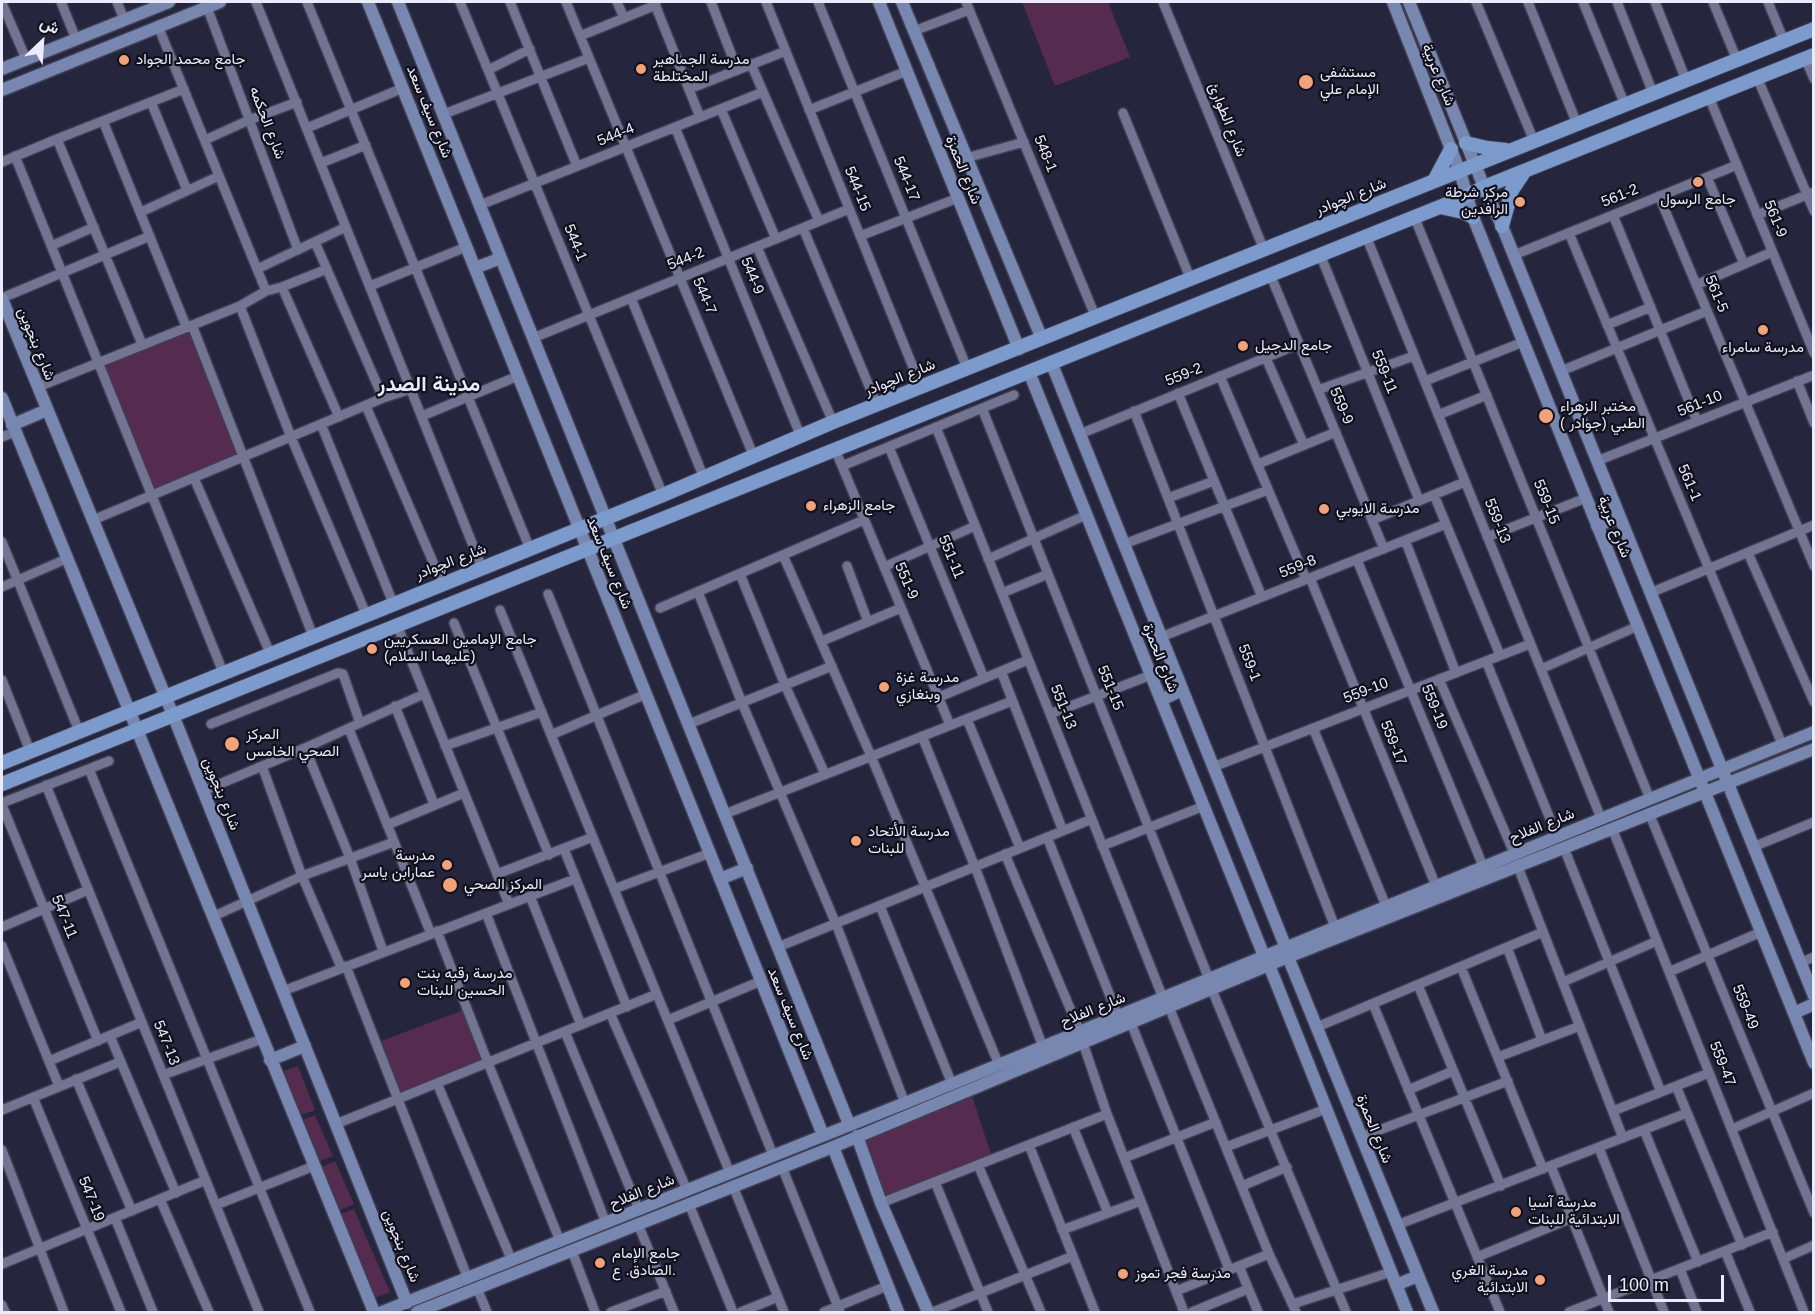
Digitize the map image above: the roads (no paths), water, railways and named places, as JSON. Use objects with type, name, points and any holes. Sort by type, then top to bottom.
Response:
[{"type":"main road","name":"شارع الچوادر","points":[[2,763],[663,495],[967,368],[1814,29]]},
{"type":"main road","points":[[2,784],[1467,196],[1484,187],[1809,56]]},
{"type":"main road","points":[[1708,72],[1712,96]]},
{"type":"main road","points":[[1467,143],[1511,151]]},
{"type":"main road","points":[[1434,181],[1451,149]]},
{"type":"main road","points":[[1502,226],[1512,190],[1524,172]]},
{"type":"main road","points":[[1438,207],[1450,208],[1473,217]]},
{"type":"main road","points":[[1206,274],[1215,296]]},
{"type":"street","points":[[61,2],[76,39]]},
{"type":"street","points":[[117,2],[122,41]]},
{"type":"street","points":[[2,69],[119,21],[150,5],[168,2]]},
{"type":"street","points":[[2,90],[220,2]]},
{"type":"street","points":[[256,2],[482,568]]},
{"type":"street","points":[[307,2],[530,549]]},
{"type":"street","name":"شارع سيف سعد","points":[[368,2],[823,1135]]},
{"type":"street","name":"شارع سيف سعد","points":[[398,2],[849,1124]]},
{"type":"street","name":"544-1","points":[[460,2],[663,495]]},
{"type":"street","points":[[510,2],[578,166]]},
{"type":"street","name":"544-7","points":[[566,2],[754,457]]},
{"type":"street","points":[[617,2],[624,18]]},
{"type":"street","points":[[711,2],[737,69]]},
{"type":"street","name":"544-15","points":[[766,2],[921,387]]},
{"type":"street","name":"544-17","points":[[818,2],[967,368]]},
{"type":"street","name":"شارع الحمزة","points":[[879,2],[1019,349]]},
{"type":"street","name":"شارع الحمزة","points":[[902,2],[1042,339]]},
{"type":"street","name":"شارع الطوارئ","points":[[1162,2],[1264,250]]},
{"type":"street","name":"شارع عربية","points":[[1393,2],[1460,172],[1473,217],[1814,1062]]},
{"type":"street","name":"شارع عربية","points":[[1409,2],[1561,370],[1814,996]]},
{"type":"street","points":[[1476,2],[1534,141]]},
{"type":"street","points":[[1528,2],[1577,124]]},
{"type":"street","points":[[1583,2],[1625,105]]},
{"type":"street","points":[[1617,2],[1653,93]]},
{"type":"street","points":[[1655,2],[1686,80]]},
{"type":"street","points":[[1713,2],[1737,60]]},
{"type":"street","points":[[1768,2],[1784,41]]},
{"type":"street","points":[[2,3],[26,59]]},
{"type":"street","points":[[580,36],[655,3],[700,117]]},
{"type":"street","points":[[914,31],[967,6]]},
{"type":"street","name":"548-1","points":[[967,6],[1096,318]]},
{"type":"street","name":"شارع الحكمه","points":[[207,7],[298,250]]},
{"type":"street","points":[[158,26],[266,291]]},
{"type":"street","points":[[488,70],[530,49]]},
{"type":"street","points":[[689,89],[786,51]]},
{"type":"street","points":[[1809,56],[1814,79]]},
{"type":"street","points":[[444,114],[589,58]]},
{"type":"street","points":[[751,64],[819,221]]},
{"type":"street","points":[[809,110],[907,71]]},
{"type":"street","points":[[1757,77],[1810,193],[1814,211]]},
{"type":"street","points":[[307,128],[404,88]]},
{"type":"street","points":[[918,98],[938,89]]},
{"type":"street","points":[[2,162],[184,90]]},
{"type":"street","name":"544-4","points":[[480,205],[763,92]]},
{"type":"street","name":"561-9","points":[[1712,96],[1737,165],[1812,347]]},
{"type":"street","points":[[151,102],[187,190]]},
{"type":"street","points":[[205,140],[297,102]]},
{"type":"street","points":[[722,108],[776,239]]},
{"type":"street","points":[[1123,113],[1191,280]]},
{"type":"street","points":[[103,121],[243,457],[313,636]]},
{"type":"street","name":"544-9","points":[[675,127],[801,437]]},
{"type":"street","points":[[57,139],[142,344]]},
{"type":"street","points":[[966,158],[1024,142]]},
{"type":"street","points":[[321,163],[366,145]]},
{"type":"street","points":[[15,156],[223,672]]},
{"type":"street","name":"561-2","points":[[1514,255],[1737,165]]},
{"type":"street","points":[[141,212],[219,176]]},
{"type":"street","points":[[1707,177],[1744,264]]},
{"type":"street","points":[[1757,215],[1810,193]]},
{"type":"street","name":"561-5","points":[[1659,196],[1814,566]]},
{"type":"street","points":[[861,236],[958,198]]},
{"type":"street","name":"544-2","points":[[534,338],[849,209]]},
{"type":"street","points":[[1613,215],[1697,421]]},
{"type":"street","name":"559-15","points":[[1414,216],[1650,799]]},
{"type":"street","points":[[51,246],[94,227]]},
{"type":"street","points":[[257,269],[346,227]]},
{"type":"street","points":[[803,228],[877,405]]},
{"type":"street","name":"561-1","points":[[1569,233],[1782,744]]},
{"type":"street","points":[[2,298],[150,236]]},
{"type":"street","name":"559-13","points":[[1366,236],[1601,818]]},
{"type":"street","points":[[315,242],[383,398]]},
{"type":"street","points":[[370,286],[466,247]]},
{"type":"street","points":[[757,247],[833,423]]},
{"type":"street","points":[[1696,285],[1772,252]]},
{"type":"street","name":"559-11","points":[[1320,254],[1419,500]]},
{"type":"street","points":[[475,268],[501,258]]},
{"type":"street","points":[[38,387],[240,306],[266,291],[327,269]]},
{"type":"street","name":"559-9","points":[[1270,274],[1384,549]]},
{"type":"street","points":[[282,287],[339,417]]},
{"type":"street","name":"شارع بنجوين","points":[[2,298],[173,715],[407,1303]]},
{"type":"street","points":[[631,298],[704,478]]},
{"type":"street","points":[[240,306],[291,437],[366,614]]},
{"type":"street","points":[[1607,325],[1651,307]]},
{"type":"street","points":[[1561,370],[1707,311]]},
{"type":"street","points":[[1425,381],[1523,342]]},
{"type":"street","name":"559-2","points":[[1080,434],[1299,344]]},
{"type":"street","points":[[1318,390],[1414,356]]},
{"type":"street","points":[[1266,358],[1304,445]]},
{"type":"street","name":"شارع الحمزة","points":[[1051,362],[1433,1312]]},
{"type":"street","name":"شارع الحمزة","points":[[1029,372],[1407,1312]]},
{"type":"street","name":"561-10","points":[[1597,461],[1814,375]]},
{"type":"street","points":[[422,416],[518,376]]},
{"type":"street","name":"559-17","points":[[1220,376],[1308,579],[1436,886]]},
{"type":"street","points":[[1797,381],[1814,423]]},
{"type":"street","points":[[93,520],[383,398],[411,389]]},
{"type":"street","points":[[1178,393],[1262,597]]},
{"type":"street","points":[[842,466],[1014,395]]},
{"type":"street","points":[[1438,415],[1487,395]]},
{"type":"street","points":[[2,398],[135,730],[374,1312]]},
{"type":"street","points":[[366,406],[442,583]]},
{"type":"street","name":"551-15","points":[[982,408],[1210,984],[1346,1312]]},
{"type":"street","points":[[2,437],[47,410]]},
{"type":"street","name":"559-1","points":[[1134,411],[1335,927]]},
{"type":"street","points":[[321,424],[393,603]]},
{"type":"street","name":"551-13","points":[[936,427],[1102,846],[1269,1254],[1294,1308]]},
{"type":"street","points":[[1258,465],[1336,432]]},
{"type":"street","name":"551-11","points":[[889,447],[984,678]]},
{"type":"street","name":"551-9","points":[[834,449],[950,725]]},
{"type":"street","points":[[194,478],[270,653]]},
{"type":"street","points":[[1168,498],[1214,481]]},
{"type":"street","points":[[1372,520],[1465,482]]},
{"type":"street","points":[[1124,544],[1268,490]]},
{"type":"street","points":[[1434,495],[1500,656]]},
{"type":"street","points":[[1487,537],[1586,498]]},
{"type":"street","points":[[988,560],[1086,515]]},
{"type":"street","points":[[1597,526],[1620,517]]},
{"type":"street","points":[[660,608],[864,520]]},
{"type":"street","name":"559-8","points":[[1161,637],[1446,524]]},
{"type":"street","points":[[1650,593],[1814,525]]},
{"type":"street","points":[[884,567],[975,526]]},
{"type":"street","points":[[1405,540],[1456,672]]},
{"type":"street","points":[[2,542],[80,731]]},
{"type":"street","points":[[1748,552],[1814,702]]},
{"type":"street","points":[[783,555],[871,756],[999,1065]]},
{"type":"street","points":[[2,588],[66,559]]},
{"type":"street","name":"559-19","points":[[1357,560],[1483,866]]},
{"type":"street","points":[[847,566],[868,622]]},
{"type":"street","points":[[740,574],[785,685],[825,774]]},
{"type":"street","points":[[1002,593],[1048,574]]},
{"type":"street","points":[[698,592],[742,703],[836,924],[905,1103]]},
{"type":"street","points":[[548,594],[773,1155]]},
{"type":"street","points":[[822,641],[902,608]]},
{"type":"street","points":[[500,610],[730,1173]]},
{"type":"street","points":[[454,623],[549,855]]},
{"type":"street","points":[[397,625],[509,904]]},
{"type":"street","points":[[1541,669],[1638,627]]},
{"type":"street","name":"559-10","points":[[1213,767],[1530,644]]},
{"type":"street","points":[[939,697],[1028,660]]},
{"type":"street","points":[[1486,661],[1557,836]]},
{"type":"street","points":[[689,724],[832,666]]},
{"type":"street","points":[[292,667],[301,686]]},
{"type":"street","points":[[1001,671],[1062,831]]},
{"type":"street","points":[[211,724],[332,673],[343,674],[360,723]]},
{"type":"street","points":[[1050,714],[1151,675]]},
{"type":"street","points":[[1439,679],[1515,853]]},
{"type":"street","points":[[2,680],[30,751]]},
{"type":"street","points":[[1161,700],[1182,690]]},
{"type":"street","points":[[203,791],[349,729],[424,694]]},
{"type":"street","points":[[551,735],[646,694]]},
{"type":"street","points":[[725,814],[1012,701]]},
{"type":"street","points":[[395,706],[434,804]]},
{"type":"street","points":[[445,746],[542,712]]},
{"type":"street","points":[[967,719],[1020,848]]},
{"type":"street","points":[[1313,728],[1386,906]]},
{"type":"street","points":[[349,729],[560,1241]]},
{"type":"street","name":"شارع الفلاح","points":[[1287,952],[1335,927],[1814,732]]},
{"type":"street","points":[[922,736],[975,867],[1043,1047]]},
{"type":"street","points":[[1712,744],[1723,755],[1733,760],[1742,760]]},
{"type":"street","points":[[305,748],[350,858],[383,951]]},
{"type":"street","name":"شارع الفلاح","points":[[417,1312],[512,1261],[849,1124],[1043,1047],[1131,1023],[1166,1003],[1287,952],[1518,867],[1814,749]]},
{"type":"street","points":[[1678,787],[1691,766],[1689,755]]},
{"type":"street","points":[[2,804],[109,761]]},
{"type":"street","points":[[262,766],[302,876],[343,967],[487,1312]]},
{"type":"street","points":[[89,769],[310,1312]]},
{"type":"street","points":[[1738,810],[1736,799],[1747,775]]},
{"type":"street","name":"547-13","points":[[46,785],[259,1312]]},
{"type":"street","points":[[387,825],[464,793]]},
{"type":"street","points":[[1687,798],[1698,800],[1708,806],[1713,814]]},
{"type":"street","name":"547-11","points":[[2,804],[98,1041]]},
{"type":"street","points":[[1102,846],[1204,806]]},
{"type":"street","name":"559-49","points":[[1649,813],[1814,1213]]},
{"type":"street","points":[[778,947],[1092,819]]},
{"type":"street","points":[[1753,847],[1814,822]]},
{"type":"street","name":"559-47","points":[[1612,828],[1804,1312]]},
{"type":"street","points":[[497,874],[593,837]]},
{"type":"street","points":[[1047,837],[1118,1016]]},
{"type":"street","points":[[212,917],[302,876],[394,842]]},
{"type":"street","points":[[1564,848],[1661,1092]]},
{"type":"street","points":[[564,849],[627,1007]]},
{"type":"street","points":[[614,889],[710,853]]},
{"type":"street","points":[[1005,855],[1081,1037],[1107,1114],[1184,1312]]},
{"type":"street","points":[[1518,867],[1623,1138]]},
{"type":"street","points":[[720,879],[747,868]]},
{"type":"street","points":[[283,991],[575,879]]},
{"type":"street","points":[[2,927],[88,890]]},
{"type":"street","points":[[530,896],[581,1025]]},
{"type":"street","points":[[880,906],[952,1084]]},
{"type":"street","points":[[486,913],[606,1223]]},
{"type":"street","points":[[1317,1028],[1543,932]]},
{"type":"street","points":[[1669,972],[1761,932]]},
{"type":"street","points":[[1563,982],[1657,941]]},
{"type":"street","points":[[2,946],[6,970],[59,1086]]},
{"type":"street","points":[[1507,947],[1542,1040]]},
{"type":"street","points":[[1800,963],[1814,957]]},
{"type":"street","points":[[1461,967],[1508,1081],[1572,1218],[1609,1312]]},
{"type":"street","points":[[668,1020],[761,981]]},
{"type":"street","points":[[1418,985],[1500,1186]]},
{"type":"street","points":[[336,1124],[657,994]]},
{"type":"street","name":"شارع الفلاح","points":[[382,1312],[572,1251],[833,1147],[1081,1037],[1118,1016],[1166,1003]]},
{"type":"street","points":[[1373,1004],[1500,1312]]},
{"type":"street","points":[[1794,1013],[1814,1004]]},
{"type":"street","points":[[610,1013],[687,1190]]},
{"type":"street","points":[[49,1061],[142,1022]]},
{"type":"street","points":[[1131,1023],[1176,1138],[1234,1268],[1248,1289],[1258,1312]]},
{"type":"street","points":[[1498,1057],[1580,1026]]},
{"type":"street","points":[[565,1032],[639,1210]]},
{"type":"street","points":[[110,1036],[176,1193]]},
{"type":"street","points":[[163,1075],[262,1039]]},
{"type":"street","points":[[270,1060],[305,1046]]},
{"type":"street","points":[[2,1110],[120,1062]]},
{"type":"street","points":[[1408,1090],[1453,1071]]},
{"type":"street","points":[[1613,1111],[1709,1073]]},
{"type":"street","points":[[76,1079],[132,1211]]},
{"type":"street","points":[[1361,1137],[1508,1081]]},
{"type":"street","points":[[437,1083],[512,1261]]},
{"type":"street","points":[[1676,1086],[1742,1245]]},
{"type":"street","points":[[1732,1129],[1814,1094]]},
{"type":"street","name":"547-19","points":[[33,1097],[121,1312]]},
{"type":"street","points":[[1226,1147],[1326,1109]]},
{"type":"street","points":[[1397,1225],[1687,1113]]},
{"type":"street","points":[[881,1203],[1107,1114]]},
{"type":"street","points":[[1124,1158],[1216,1122]]},
{"type":"street","points":[[1073,1127],[1108,1213]]},
{"type":"street","points":[[1644,1130],[1698,1262]]},
{"type":"street","points":[[857,1136],[881,1203],[928,1312]]},
{"type":"street","points":[[1029,1145],[1095,1312]]},
{"type":"street","points":[[833,1147],[898,1312]]},
{"type":"street","points":[[1599,1148],[1664,1312]]},
{"type":"street","points":[[2,1150],[64,1312]]},
{"type":"street","points":[[978,1165],[1041,1312]]},
{"type":"street","points":[[216,1205],[314,1166]]},
{"type":"street","points":[[782,1167],[838,1310]]},
{"type":"street","points":[[1242,1186],[1287,1167]]},
{"type":"street","points":[[2,1264],[206,1180]]},
{"type":"street","points":[[935,1182],[988,1312]]},
{"type":"street","points":[[733,1186],[784,1312]]},
{"type":"street","points":[[160,1199],[209,1312]]},
{"type":"street","points":[[1062,1230],[1141,1201]]},
{"type":"street","points":[[689,1203],[733,1312]]},
{"type":"street","points":[[116,1218],[153,1312]]},
{"type":"street","points":[[1477,1257],[1572,1218]]},
{"type":"street","points":[[638,1224],[674,1312]]},
{"type":"street","points":[[1569,1312],[1773,1232]]},
{"type":"street","points":[[1783,1259],[1814,1245]]},
{"type":"street","points":[[572,1251],[595,1312]]},
{"type":"street","points":[[1725,1251],[1750,1312]]},
{"type":"street","points":[[1176,1291],[1269,1254]]},
{"type":"street","points":[[933,1312],[1073,1256]]},
{"type":"street","points":[[1680,1269],[1697,1312]]},
{"type":"street","points":[[1294,1308],[1336,1289],[1391,1272]]},
{"type":"street","points":[[1396,1285],[1418,1276]]},
{"type":"street","points":[[824,1312],[838,1310],[887,1286]]},
{"type":"street","points":[[1192,1312],[1208,1309],[1248,1289]]},
{"type":"street","points":[[611,1312],[635,1308],[666,1291]]},
{"type":"street","points":[[741,1312],[778,1297]]},
{"type":"street","points":[[2,1305],[5,1312]]},
{"type":"place","name":"جامع محمد الجواد","points":[[124,60]]},
{"type":"place","name":"مدرسة الجماهير المختلطة","points":[[641,69]]},
{"type":"place","name":"مستشفى الإمام علي","points":[[1306,82]]},
{"type":"place","name":"جامع الرسول","points":[[1698,182]]},
{"type":"place","name":"مركز شرطة الرافدين","points":[[1520,202]]},
{"type":"place","name":"مدرسة سامراء","points":[[1763,330]]},
{"type":"place","name":"جامع الدجيل","points":[[1243,346]]},
{"type":"place","name":"مختبر الزهراء الطبي (جوادر )","points":[[1546,416]]},
{"type":"place","name":"جامع الزهراء","points":[[811,506]]},
{"type":"place","name":"مدرسة الايوبي","points":[[1324,509]]},
{"type":"place","name":"جامع الإمامين العسكريين (عليهما السلام)","points":[[372,649]]},
{"type":"place","name":"مدرسة غزة وبنغازي","points":[[884,687]]},
{"type":"place","name":"المركز الصحي الخامس","points":[[232,744]]},
{"type":"place","name":"مدرسة الأتحاد للبنات","points":[[856,841]]},
{"type":"place","name":"مدرسة عمارابن ياسر","points":[[447,865]]},
{"type":"place","name":"المركز الصحي","points":[[450,885]]},
{"type":"place","name":"مدرسة رقيه بنت الحسين للبنات","points":[[405,983]]},
{"type":"place","name":"مدرسة آسيا الابتدائية للبنات","points":[[1516,1212]]},
{"type":"place","name":"جامع الإمام الصادق. ع.","points":[[600,1263]]},
{"type":"place","name":"مدرسة فجر تموز","points":[[1123,1274]]},
{"type":"place","name":"مدرسة الغري الابتدائية","points":[[1540,1280]]},
{"type":"district","name":"مدينة الصدر","points":[[429,385]]}]
